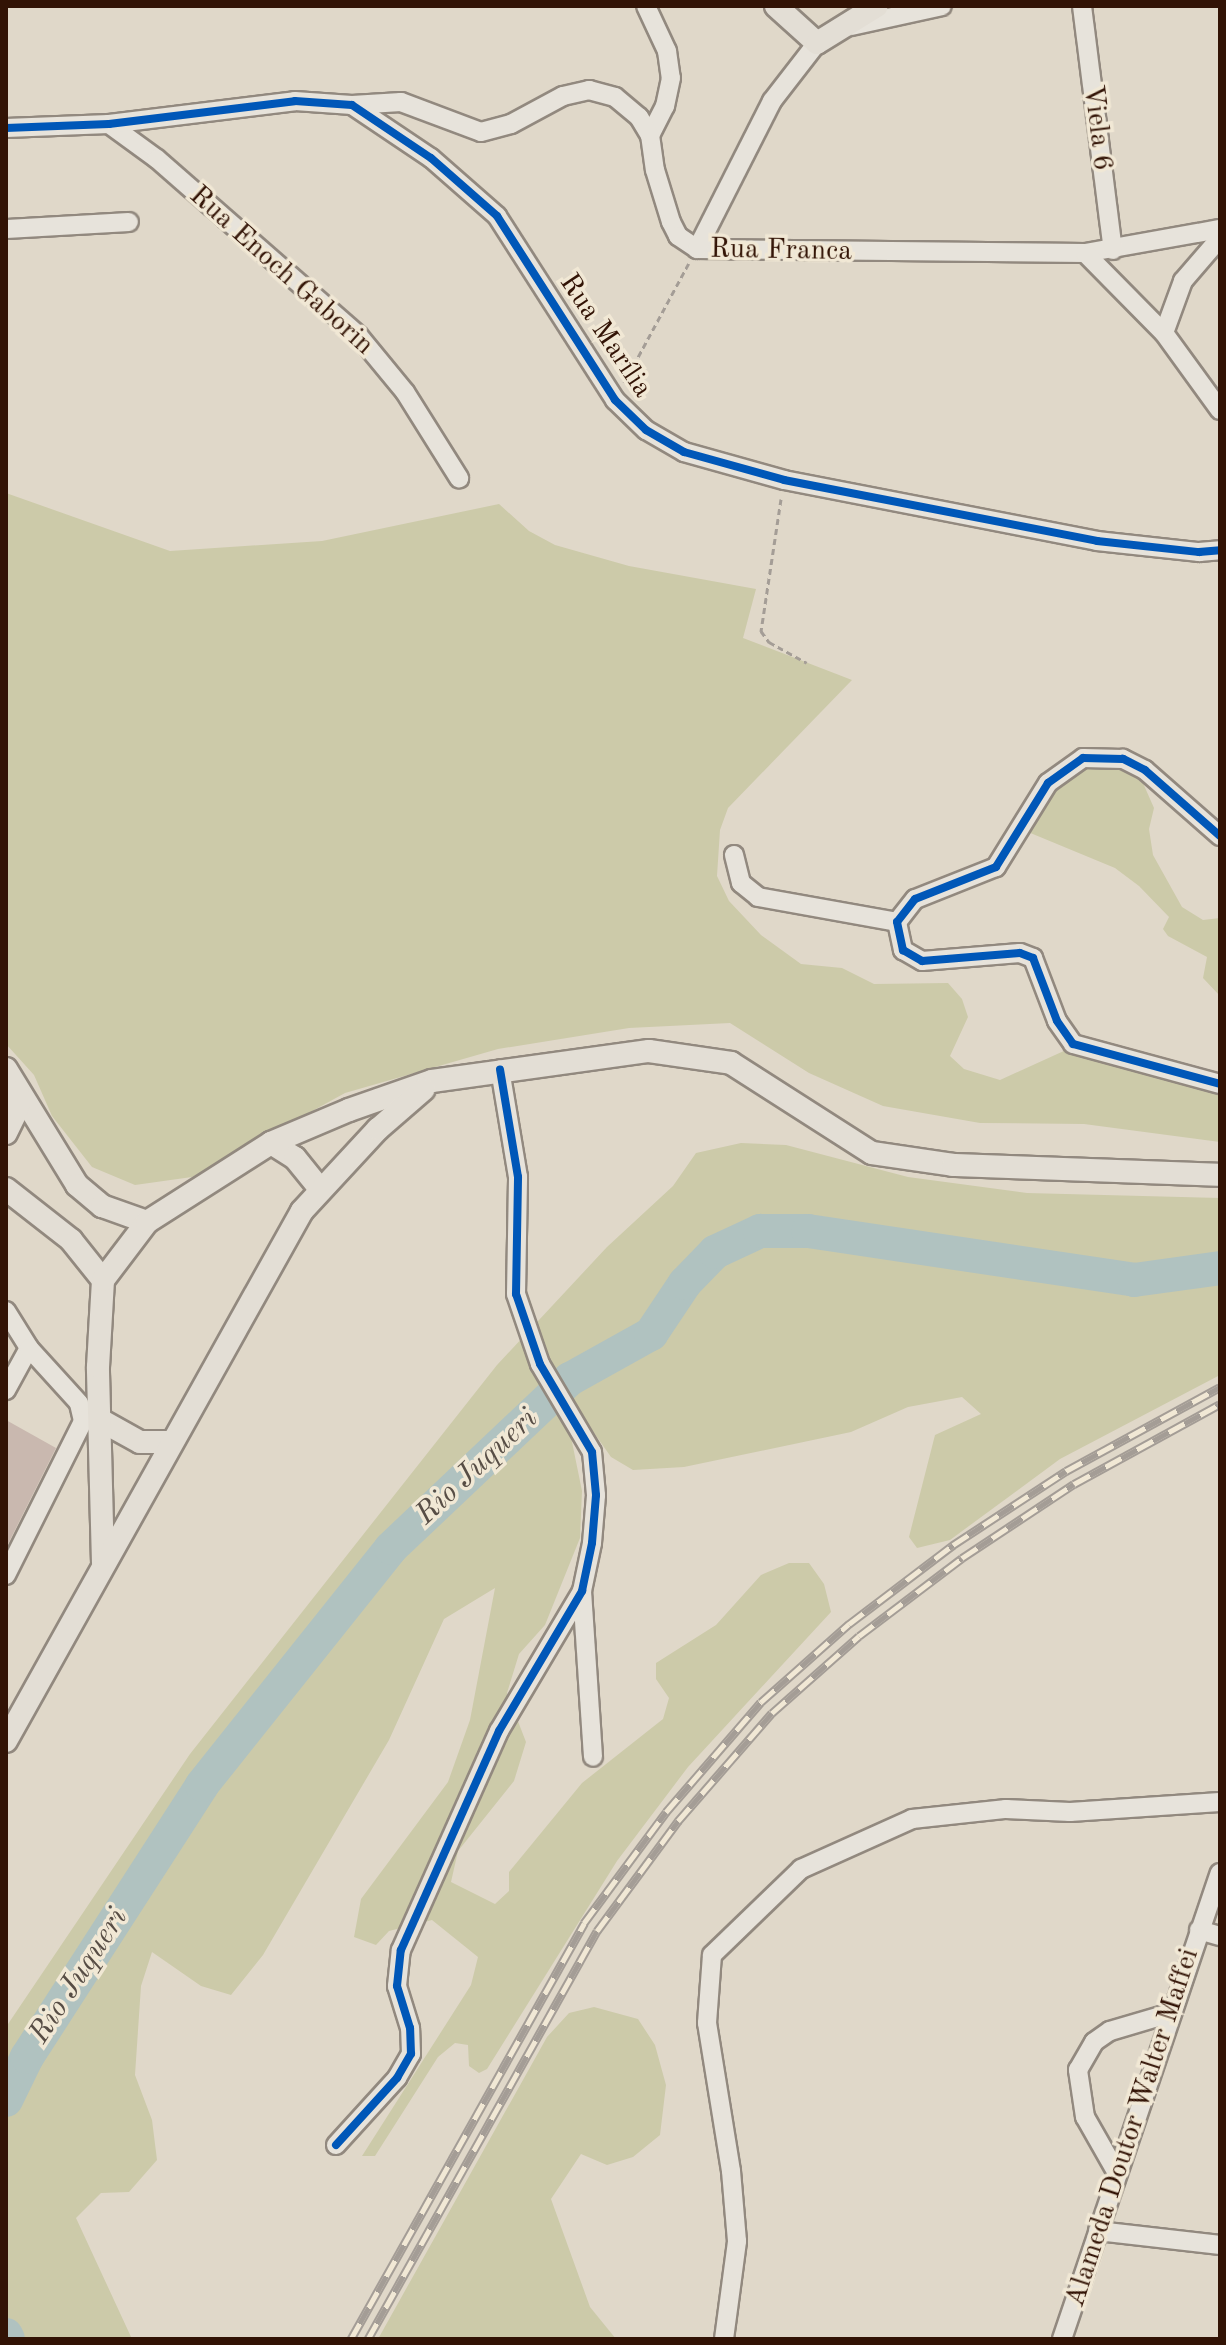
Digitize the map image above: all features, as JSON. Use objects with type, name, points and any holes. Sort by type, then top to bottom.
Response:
[{"type":"main road","points":[[776,6],[817,43],[877,6]]},
{"type":"main road","points":[[103,1563],[102,1421],[98,1367],[103,1280],[147,1222],[271,1143],[432,1081],[649,1051],[731,1063],[872,1153],[953,1165],[1220,1175]]},
{"type":"main road","points":[[6,1069],[77,1185],[113,1212],[147,1222]]},
{"type":"main road","points":[[6,1741],[302,1211],[320,1189],[432,1081]]},
{"type":"main road","points":[[6,1133],[18,1108],[18,1092]]},
{"type":"main road","points":[[271,1143],[295,1158],[320,1189]]},
{"type":"main road","points":[[9,1197],[71,1240],[103,1280]]},
{"type":"main road","points":[[102,1421],[140,1442],[172,1442]]},
{"type":"street","points":[[646,6],[667,51],[671,78],[665,106],[650,135]]},
{"type":"street","points":[[849,26],[942,6]]},
{"type":"street","name":"Viela 6","points":[[1082,6],[1113,250]]},
{"type":"street","points":[[697,249],[772,101],[817,43]]},
{"type":"street","points":[[352,105],[401,102],[481,132],[511,124],[563,96],[589,90],[615,97],[639,117],[650,135]]},
{"type":"street","name":"Rua Marília","points":[[6,128],[109,124],[295,101],[352,105],[431,158],[497,216],[615,400],[646,430],[684,452],[784,480],[1097,541],[1220,550]]},
{"type":"street","name":"Rua Enoch Gaborin","points":[[109,124],[157,159],[358,335],[405,392],[459,478]]},
{"type":"street","name":"Rua Franca","points":[[650,135],[671,222],[678,236],[697,249],[1085,253],[1220,229]]},
{"type":"street","points":[[6,229],[129,222]]},
{"type":"street","points":[[1164,333],[1183,281],[1220,238]]},
{"type":"street","points":[[1085,253],[1164,333],[1220,410]]},
{"type":"street","points":[[897,922],[915,899],[996,867],[1048,783],[1083,758],[1123,759],[1145,770],[1220,836]]},
{"type":"street","points":[[734,855],[741,883],[758,897],[897,922]]},
{"type":"street","points":[[897,922],[903,950],[922,961],[1020,953],[1033,958],[1057,1021],[1073,1044],[1220,1084]]},
{"type":"street","points":[[500,1070],[518,1177],[516,1294],[540,1364],[570,1410],[596,1469],[594,1529],[582,1591],[593,1757]]},
{"type":"street","points":[[6,1311],[29,1348],[79,1403],[83,1416],[6,1575]]},
{"type":"street","points":[[6,1390],[29,1348]]},
{"type":"street","points":[[336,2145],[397,2078],[411,2054],[397,1969],[420,1900],[505,1719],[582,1591]]},
{"type":"street","points":[[724,2339],[737,2241],[731,2171],[707,2023],[712,1955],[801,1869],[912,1819],[1006,1809],[1070,1812],[1220,1802]]},
{"type":"street","name":"Alameda Doutor Walter Maffei","points":[[1062,2339],[1220,1873]]},
{"type":"street","points":[[1199,1930],[1220,1936]]},
{"type":"street","points":[[1117,2173],[1085,2117],[1078,2070],[1094,2042],[1110,2031],[1171,2013]]},
{"type":"street","points":[[1098,2231],[1220,2245]]},
{"type":"path","points":[[615,400],[697,249]]},
{"type":"path","points":[[784,480],[761,631],[769,642],[807,663]]},
{"type":"shaded area","points":[[6,493],[170,551],[322,541],[499,504],[529,531],[555,545],[629,566],[756,589],[743,638],[852,680],[728,808],[720,830],[717,876],[729,901],[761,935],[801,964],[842,968],[874,984],[948,983],[962,999],[968,1017],[950,1056],[964,1069],[1000,1080],[1066,1050],[1163,1071],[1220,1093],[1220,1142],[1084,1124],[980,1123],[883,1106],[809,1073],[730,1023],[629,1028],[498,1049],[345,1093],[192,1177],[135,1185],[92,1167],[52,1116],[34,1075],[6,1044]]},
{"type":"shaded area","points":[[1102,760],[1139,774],[1154,808],[1149,829],[1153,855],[1182,907],[1203,920],[1220,918],[1220,996],[1203,978],[1207,957],[1168,936],[1163,929],[1169,917],[1139,886],[1115,868],[1028,832],[1061,773]]},
{"type":"shaded area","points":[[741,1143],[786,1145],[908,1177],[1027,1193],[1220,1198],[1220,1375],[1060,1459],[950,1540],[917,1548],[909,1537],[935,1435],[981,1414],[962,1397],[908,1407],[851,1432],[684,1467],[633,1470],[611,1457],[585,1420],[571,1437],[582,1491],[580,1538],[545,1625],[519,1654],[507,1693],[526,1742],[514,1781],[458,1851],[451,1882],[495,1904],[509,1891],[509,1872],[582,1783],[663,1719],[669,1698],[656,1679],[656,1663],[716,1625],[761,1575],[789,1563],[809,1563],[824,1584],[831,1612],[688,1767],[617,1861],[487,2069],[479,2073],[469,2066],[468,2045],[455,2043],[438,2057],[375,2156],[362,2156],[471,1985],[478,1957],[432,1920],[389,1931],[376,1945],[354,1937],[361,1899],[448,1782],[470,1720],[495,1588],[444,1619],[389,1740],[263,1955],[231,1995],[201,1986],[152,1952],[141,1986],[135,2075],[152,2120],[157,2160],[129,2192],[101,2193],[76,2218],[132,2339],[6,2339],[6,2027],[190,1754],[497,1365],[607,1247],[673,1186],[696,1153]]},
{"type":"shaded area","points":[[594,2007],[638,2019],[655,2045],[666,2085],[660,2135],[633,2157],[607,2165],[581,2154],[551,2199],[590,2307],[616,2339],[378,2339],[547,2037],[569,2013]]},
{"type":"building","points":[[6,1420],[56,1448],[6,1548]]},
{"type":"waterway","name":"Rio Juqueri","points":[[6,2100],[27,2057],[202,1785],[391,1548],[570,1379],[651,1334],[685,1283],[715,1252],[760,1231],[808,1231],[1134,1280],[1220,1268]]},
{"type":"waterway","name":"Rio Juqueri","points":[[6,2335],[8,2339]]},
{"type":"railway","points":[[351,2339],[584,1923],[666,1812],[761,1702],[849,1624],[953,1545],[1066,1471],[1220,1387]]},
{"type":"railway","points":[[368,2339],[597,1931],[678,1821],[772,1713],[859,1636],[962,1558],[1074,1484],[1220,1404]]},
{"type":"cycle path","points":[[6,128],[109,124],[295,101],[352,105],[431,158],[497,216],[615,400],[646,430],[684,452],[784,480],[1097,541],[1199,552],[1220,550]]},
{"type":"cycle path","points":[[1220,836],[1145,770],[1123,759],[1083,758],[1048,783],[996,867],[915,899],[897,922],[903,950],[922,961],[1020,953],[1033,958],[1057,1021],[1073,1044],[1220,1084]]},
{"type":"cycle path","points":[[336,2145],[397,2078],[411,2054],[410,2028],[397,1986],[401,1950],[499,1731],[582,1591],[592,1543],[596,1495],[592,1452],[540,1364],[516,1294],[518,1177],[500,1070]]}]
